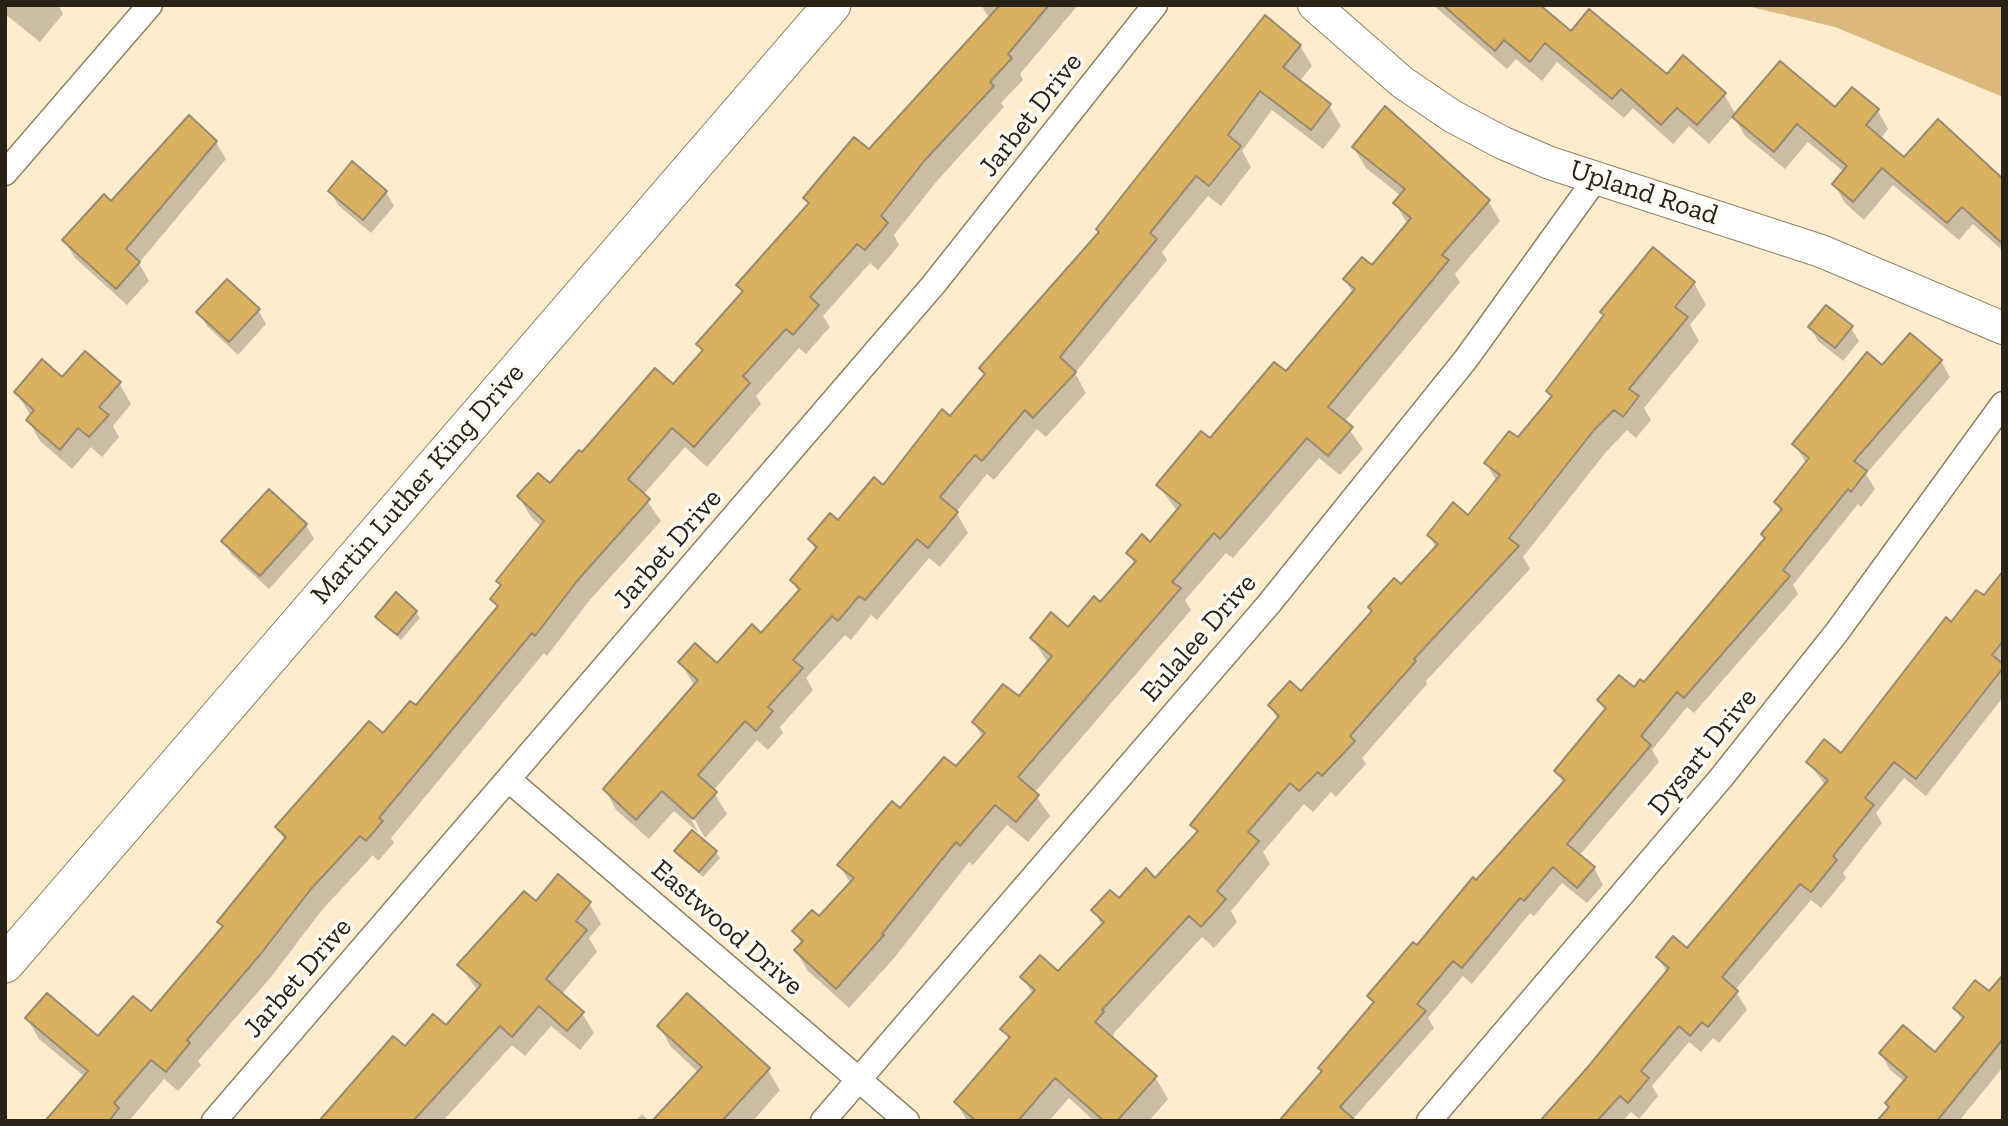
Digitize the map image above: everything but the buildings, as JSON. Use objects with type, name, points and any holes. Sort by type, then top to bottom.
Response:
[{"type":"main road","name":"Martin Luther King Drive","points":[[5,964],[832,5]]},
{"type":"street","points":[[5,173],[150,5]]},
{"type":"street","name":"Jarbet Drive","points":[[214,1121],[934,284],[1155,5]]},
{"type":"street","name":"Upland Road","points":[[1314,5],[1402,82],[1452,116],[1503,143],[1550,163],[1821,251],[2003,328]]},
{"type":"street","name":"Eulalee Drive","points":[[823,1121],[1268,605],[1466,359],[1597,177]]},
{"type":"street","name":"Dysart Drive","points":[[1429,1121],[1721,778],[1837,632],[2003,404]]},
{"type":"street","name":"Eastwood Drive","points":[[509,780],[907,1121]]},
{"type":"shaded area","points":[[1743,5],[2003,5],[2003,97],[1835,27]]}]
